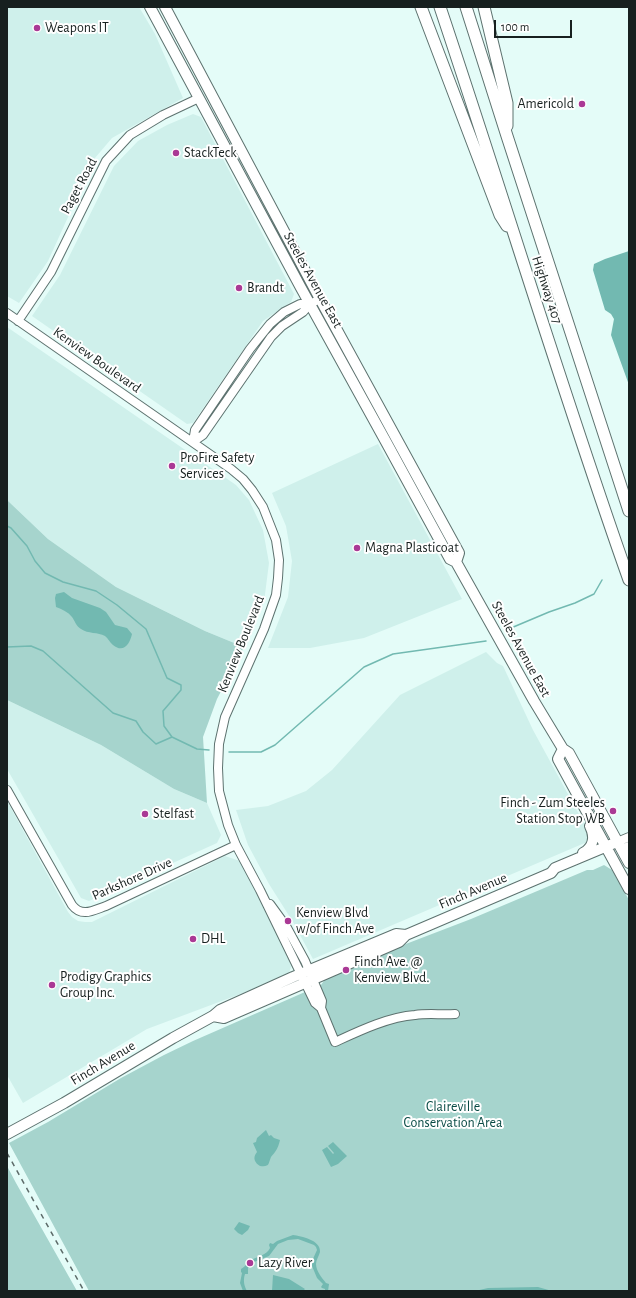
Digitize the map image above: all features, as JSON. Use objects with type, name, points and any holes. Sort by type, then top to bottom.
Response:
[{"type":"highway","points":[[421,7],[500,215],[514,236]]},
{"type":"highway","name":"Highway 407","points":[[440,7],[472,101],[514,236],[582,444],[629,580]]},
{"type":"highway","name":"Highway 407","points":[[466,7],[629,511]]},
{"type":"highway","points":[[484,7],[507,103],[507,136]]},
{"type":"main road","name":"Steeles Avenue East","points":[[150,7],[310,304],[350,374],[450,559],[456,562],[534,701],[563,749],[569,753],[623,846],[629,863]]},
{"type":"main road","name":"Steeles Avenue East","points":[[165,7],[320,299],[459,553],[456,562]]},
{"type":"main road","points":[[563,749],[558,759],[629,889]]},
{"type":"main road","points":[[553,870],[558,865],[587,851],[591,845],[593,833],[585,816],[584,807]]},
{"type":"main road","name":"Finch Avenue","points":[[7,1134],[64,1103],[213,1016],[224,1018],[307,976],[399,942],[406,935],[553,870],[607,850],[623,846]]},
{"type":"street","name":"Paget Road","points":[[18,321],[51,272],[106,161],[130,135],[163,115],[199,98]]},
{"type":"street","points":[[193,442],[203,435],[271,337],[282,326],[303,312],[310,304],[320,299]]},
{"type":"street","points":[[193,442],[196,430],[250,349],[270,324],[300,304],[310,304]]},
{"type":"street","name":"Kenview Boulevard","points":[[7,314],[230,469],[252,490],[263,507],[276,540],[278,560],[278,582],[276,595],[271,611],[225,717],[219,744],[219,791],[228,825],[236,845],[260,890],[286,926],[307,976],[315,1003],[321,1008],[335,1042],[381,1022],[414,1015],[455,1014]]},
{"type":"street","points":[[250,349],[259,355]]},
{"type":"street","name":"Parkshore Drive","points":[[7,790],[72,905],[80,912],[84,913],[106,906],[236,845]]},
{"type":"street","points":[[623,846],[629,837]]},
{"type":"shaded area","points":[[7,7],[139,7],[155,34],[183,98],[112,138],[95,158],[48,261],[19,303],[7,296]]},
{"type":"shaded area","points":[[193,114],[201,117],[294,294],[291,302],[263,321],[193,423],[187,424],[32,316],[60,275],[114,166],[138,141],[167,125]]},
{"type":"shaded area","points":[[629,251],[629,385],[611,335],[614,319],[611,314],[605,310],[593,270],[594,264]]},
{"type":"shaded area","points":[[7,327],[236,485],[249,500],[263,530],[269,563],[264,602],[244,647],[205,631],[116,587],[48,539],[7,500]]},
{"type":"shaded area","points":[[378,444],[462,599],[364,638],[310,648],[268,648],[288,597],[292,561],[286,526],[272,493]]},
{"type":"shaded area","points":[[64,592],[72,598],[100,608],[106,612],[115,625],[127,628],[132,634],[128,644],[123,648],[120,648],[112,644],[105,636],[87,632],[79,628],[69,614],[56,607],[56,594]]},
{"type":"shaded area","points":[[486,652],[497,663],[503,666],[533,730],[589,832],[587,842],[313,959],[248,845],[236,810],[268,806],[306,791],[332,770],[400,695]]},
{"type":"shaded area","points":[[7,700],[101,745],[174,789],[207,803],[221,835],[217,843],[89,901],[81,898],[7,769]]},
{"type":"shaded area","points":[[7,801],[68,912],[78,921],[92,922],[225,856],[240,861],[289,958],[291,967],[289,973],[283,978],[147,1029],[23,1103],[7,1075]]},
{"type":"shaded area","points":[[266,1130],[269,1136],[271,1135],[280,1140],[278,1148],[268,1164],[266,1166],[260,1166],[255,1160],[257,1152],[253,1143],[256,1142],[257,1138]]},
{"type":"shaded area","points":[[333,1142],[347,1156],[338,1164],[331,1167],[322,1150],[327,1147],[333,1154],[334,1153],[328,1146]]},
{"type":"shaded area","points":[[239,1222],[250,1226],[242,1235],[234,1229]]},
{"type":"shaded area","name":"Lazy River","points":[[293,1235],[310,1239],[317,1244],[320,1252],[316,1261],[316,1267],[321,1277],[326,1283],[329,1284],[328,1291],[325,1291],[325,1289],[321,1287],[323,1284],[317,1278],[312,1266],[312,1261],[317,1250],[316,1247],[298,1239],[288,1240],[278,1244],[269,1256],[254,1262],[248,1268],[248,1274],[245,1274],[244,1283],[247,1291],[243,1291],[240,1283],[242,1273],[241,1269],[253,1259],[266,1253],[270,1248],[270,1243],[273,1244]]},
{"type":"shaded area","points":[[273,1275],[289,1279],[305,1289],[303,1291],[272,1291]]},
{"type":"shaded area","points":[[538,1287],[552,1291],[475,1291],[488,1288]]},
{"type":"green space","points":[[7,500],[48,539],[116,587],[205,631],[244,647],[217,699],[203,737],[207,803],[174,789],[101,745],[7,700]]},
{"type":"green space","name":"Claireville Conservation Area","points":[[604,865],[612,870],[629,900],[629,1291],[89,1291],[9,1143],[48,1122],[121,1078],[164,1055],[321,985],[326,978],[587,870],[593,870]]},
{"type":"green space","points":[[7,1166],[16,1183],[77,1291],[7,1291]]},
{"type":"waterway","points":[[7,526],[11,528],[27,546],[35,561],[45,573],[63,582],[96,591],[117,605],[146,629],[167,678],[181,685],[181,690],[163,711],[164,726],[172,737],[197,749],[209,750]]},
{"type":"waterway","points":[[511,628],[594,594],[602,580]]},
{"type":"waterway","points":[[229,752],[261,752],[275,745],[364,667],[393,654],[486,641]]},
{"type":"waterway","points":[[7,647],[31,646],[43,651],[113,713],[136,721],[143,732],[156,744],[172,737]]},
{"type":"railway","points":[[7,1153],[84,1291]]},
{"type":"place","name":"Weapons IT","points":[[37,28]]},
{"type":"place","name":"Americold","points":[[582,104]]},
{"type":"place","name":"StackTeck","points":[[176,153]]},
{"type":"place","name":"Brandt","points":[[239,288]]},
{"type":"place","name":"ProFire Safety Services","points":[[172,466]]},
{"type":"place","name":"Magna Plasticoat","points":[[357,548]]},
{"type":"place","name":"Finch - Zum Steeles Station Stop WB","points":[[613,811]]},
{"type":"place","name":"Stelfast","points":[[145,814]]},
{"type":"place","name":"Kenview Blvd w/of Finch Ave","points":[[288,921]]},
{"type":"place","name":"DHL","points":[[193,939]]},
{"type":"place","name":"Finch Ave. @ Kenview Blvd.","points":[[346,970]]},
{"type":"place","name":"Prodigy Graphics Group Inc.","points":[[52,985]]},
{"type":"place","name":"Lazy River","points":[[250,1263]]}]
